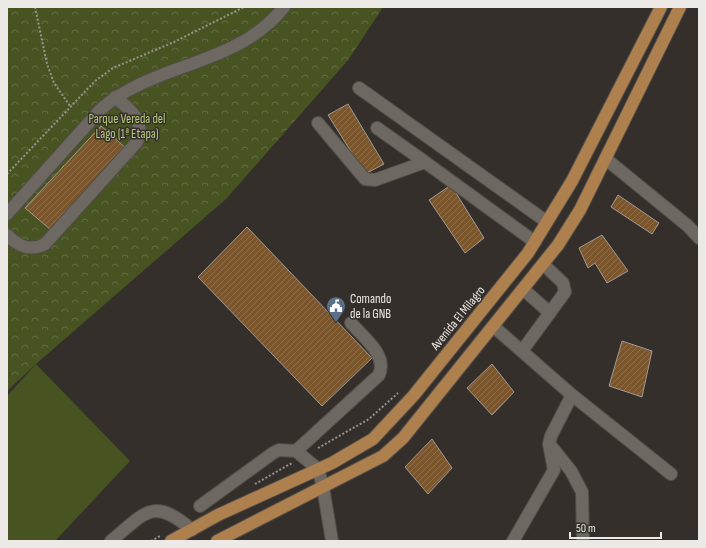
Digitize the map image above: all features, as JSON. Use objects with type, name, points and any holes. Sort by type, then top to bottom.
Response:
[{"type":"main road","name":"Avenida El Milagro","points":[[171,541],[218,515],[318,469],[373,439],[414,395],[528,253],[572,182],[661,7]]},
{"type":"main road","points":[[218,541],[383,456],[403,438],[523,290],[543,264],[580,210],[680,7]]},
{"type":"street","points":[[7,214],[102,109],[115,97],[149,81],[247,41],[274,20],[284,7]]},
{"type":"street","points":[[359,88],[547,222]]},
{"type":"street","points":[[7,235],[16,244],[25,247],[36,247],[45,244],[137,142],[140,129],[136,117],[115,97]]},
{"type":"street","points":[[318,123],[365,179],[375,180],[425,162]]},
{"type":"street","points":[[377,128],[535,242]]},
{"type":"street","points":[[606,159],[688,226],[699,238]]},
{"type":"street","points":[[522,351],[565,292],[563,283],[543,264]]},
{"type":"street","points":[[523,290],[550,313]]},
{"type":"street","points":[[296,451],[379,375],[381,371],[378,354],[351,323]]},
{"type":"street","points":[[493,326],[572,395],[670,474]]},
{"type":"street","points":[[513,541],[554,470],[549,444],[555,426],[572,395]]},
{"type":"street","points":[[549,444],[571,471],[582,492],[583,541]]},
{"type":"street","points":[[200,506],[273,453],[280,450],[296,451],[318,469],[323,487],[332,541]]},
{"type":"street","points":[[111,541],[144,513],[153,511],[174,515],[192,530]]},
{"type":"path","points":[[35,7],[47,64],[54,83],[71,106]]},
{"type":"path","points":[[7,174],[95,81],[113,68],[174,42],[244,9],[244,7]]},
{"type":"green space","name":"Parque Vereda del Lago (1ª Etapa)","points":[[7,7],[383,7],[349,59],[226,199],[7,391]]},
{"type":"green space","points":[[36,364],[130,461],[55,541],[7,541],[7,396]]},
{"type":"building","points":[[348,104],[384,164],[365,174],[328,115]]},
{"type":"building","points":[[101,126],[127,149],[57,235],[25,208]]},
{"type":"building","points":[[451,185],[484,238],[465,253],[429,200]]},
{"type":"building","points":[[618,195],[659,223],[652,234],[611,207]]},
{"type":"building","points":[[247,227],[372,358],[322,406],[198,277]]},
{"type":"building","points":[[602,235],[628,271],[607,283],[595,263],[588,268],[579,248]]},
{"type":"building","points":[[622,341],[652,351],[642,397],[609,386]]},
{"type":"building","points":[[492,364],[514,392],[492,415],[467,388]]},
{"type":"building","points":[[432,439],[452,468],[428,494],[405,467]]},
{"type":"place","name":"Comando de la GNB","points":[[336,323]]}]
